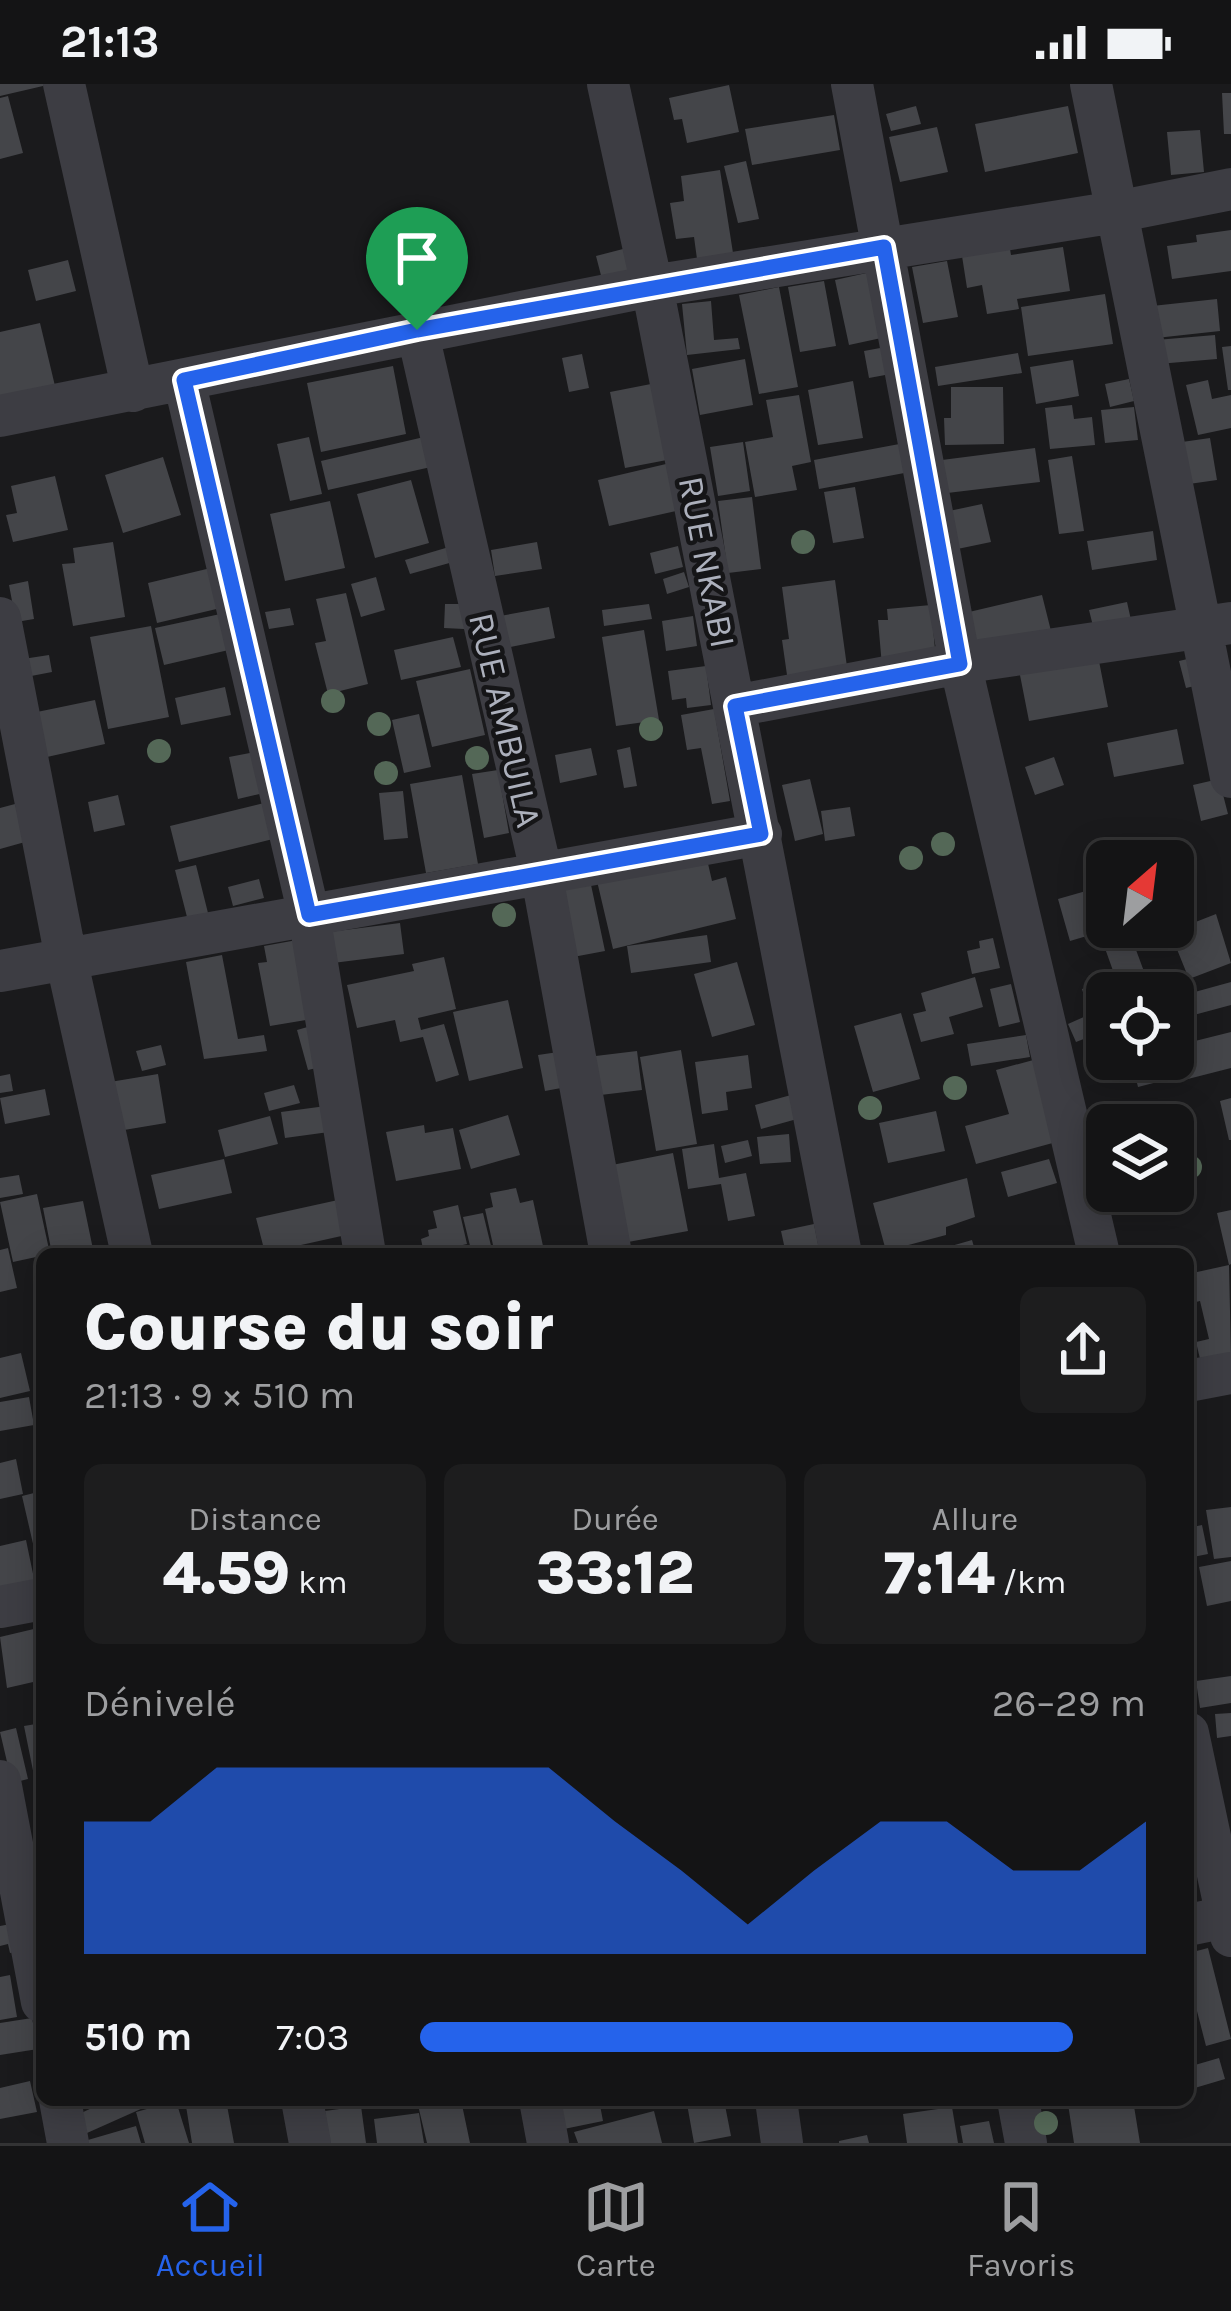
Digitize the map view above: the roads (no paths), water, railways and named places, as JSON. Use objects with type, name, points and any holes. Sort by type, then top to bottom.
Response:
[{"type":"street","points":[[64,84],[134,391]]},
{"type":"street","name":"RUE NKABI","points":[[608,84],[652,286],[840,1248]]},
{"type":"street","points":[[851,84],[960,664],[1099,1248]]},
{"type":"street","points":[[1091,84],[1116,212],[1214,625],[1231,777]]},
{"type":"street","points":[[0,416],[652,286],[1116,212],[1231,189]]},
{"type":"street","name":"RUE AMBUILA","points":[[417,330],[541,871],[610,1248]]},
{"type":"street","points":[[184,380],[309,915],[364,1248]]},
{"type":"street","points":[[0,618],[66,958],[131,1248]]},
{"type":"street","points":[[735,706],[960,664],[1214,625]]},
{"type":"street","points":[[0,971],[761,834]]},
{"type":"street","points":[[1194,1381],[1231,1373]]},
{"type":"street","points":[[0,1607],[36,1600]]},
{"type":"street","points":[[1194,1769],[1219,1924]]},
{"type":"street","points":[[0,1780],[36,1970]]},
{"type":"street","points":[[61,2106],[68,2143]]},
{"type":"street","points":[[303,2106],[310,2143]]},
{"type":"street","points":[[541,2106],[548,2143]]},
{"type":"street","points":[[777,2106],[782,2143]]},
{"type":"street","points":[[1019,2106],[1026,2143]]}]
